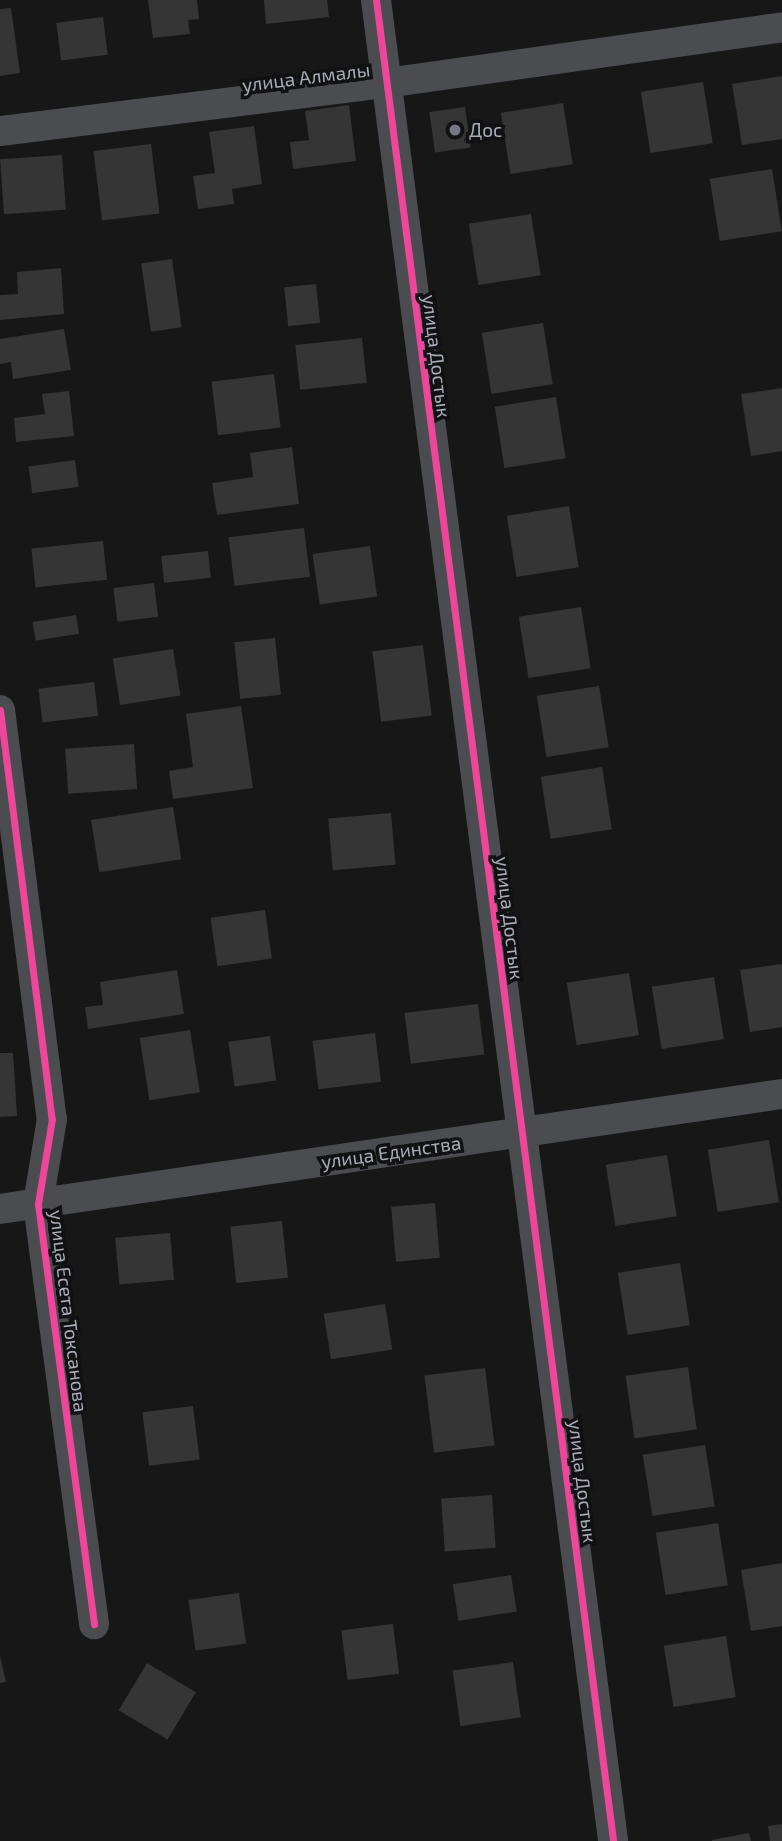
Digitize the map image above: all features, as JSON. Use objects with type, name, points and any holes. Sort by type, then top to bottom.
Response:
[{"type":"street","name":"улица Достык","points":[[376,0],[613,1841]]},
{"type":"street","name":"улица Алмалы","points":[[0,131],[386,83],[782,27]]},
{"type":"street","name":"улица Есета Токсанова","points":[[0,710],[52,1119],[38,1204],[94,1625]]},
{"type":"street","name":"улица Единства","points":[[0,1209],[782,1094]]},
{"type":"building","points":[[148,0],[197,0],[199,19],[188,20],[190,34],[153,38]]},
{"type":"building","points":[[264,0],[327,0],[329,17],[266,24]]},
{"type":"building","points":[[11,8],[20,73],[0,76],[0,9]]},
{"type":"building","points":[[103,17],[108,55],[61,60],[56,23]]},
{"type":"building","points":[[782,76],[782,139],[742,145],[732,84]]},
{"type":"building","points":[[703,82],[713,143],[650,153],[641,92]]},
{"type":"building","points":[[563,103],[573,164],[510,174],[501,113]]},
{"type":"building","points":[[349,105],[356,161],[293,169],[290,142],[309,140],[305,111]]},
{"type":"building","points":[[465,107],[471,148],[435,153],[429,112]]},
{"type":"building","points":[[254,126],[262,184],[232,189],[234,204],[198,209],[193,176],[215,173],[209,132]]},
{"type":"building","points":[[151,144],[160,213],[102,221],[93,151]]},
{"type":"building","points":[[62,155],[66,210],[4,214],[0,159]]},
{"type":"building","points":[[772,169],[782,231],[720,241],[710,179]]},
{"type":"building","points":[[531,214],[541,275],[478,285],[469,224]]},
{"type":"building","points":[[172,259],[182,327],[151,332],[141,263]]},
{"type":"building","points":[[61,268],[64,314],[0,320],[0,295],[18,294],[17,272]]},
{"type":"building","points":[[316,284],[320,323],[288,326],[284,287]]},
{"type":"building","points":[[543,323],[553,384],[491,394],[482,333]]},
{"type":"building","points":[[64,329],[71,370],[13,379],[11,362],[0,364],[0,339]]},
{"type":"building","points":[[362,338],[367,383],[300,390],[295,345]]},
{"type":"building","points":[[274,374],[281,428],[218,435],[211,382]]},
{"type":"building","points":[[782,388],[782,451],[751,456],[741,394]]},
{"type":"building","points":[[69,391],[74,436],[16,442],[14,418],[45,414],[42,394]]},
{"type":"building","points":[[556,397],[566,458],[504,468],[495,407]]},
{"type":"building","points":[[292,447],[299,504],[217,515],[212,483],[253,477],[250,453]]},
{"type":"building","points":[[75,460],[79,487],[32,493],[28,467]]},
{"type":"building","points":[[569,506],[579,567],[516,577],[507,516]]},
{"type":"building","points":[[304,528],[310,577],[235,586],[229,537]]},
{"type":"building","points":[[103,541],[107,580],[35,587],[31,549]]},
{"type":"building","points":[[370,546],[377,597],[320,605],[313,554]]},
{"type":"building","points":[[208,551],[211,578],[164,583],[161,556]]},
{"type":"building","points":[[154,583],[158,617],[117,622],[113,588]]},
{"type":"building","points":[[581,607],[591,668],[528,678],[519,617]]},
{"type":"building","points":[[76,615],[79,634],[36,641],[33,622]]},
{"type":"building","points":[[275,638],[281,695],[240,699],[234,642]]},
{"type":"building","points":[[423,645],[432,715],[381,722],[372,651]]},
{"type":"building","points":[[173,649],[180,695],[120,705],[113,659]]},
{"type":"building","points":[[94,682],[98,716],[43,723],[38,689]]},
{"type":"building","points":[[599,686],[609,747],[546,757],[537,696]]},
{"type":"building","points":[[241,706],[253,788],[173,799],[169,771],[193,767],[186,714]]},
{"type":"building","points":[[134,744],[137,789],[68,794],[65,749]]},
{"type":"building","points":[[602,767],[612,829],[551,839],[541,777]]},
{"type":"building","points":[[173,807],[181,859],[99,872],[91,820]]},
{"type":"building","points":[[391,813],[396,865],[333,870],[328,818]]},
{"type":"building","points":[[265,910],[272,959],[217,966],[211,918]]},
{"type":"building","points":[[782,964],[782,1027],[750,1032],[740,970]]},
{"type":"building","points":[[177,970],[184,1014],[88,1029],[85,1007],[103,1005],[100,982]]},
{"type":"building","points":[[629,973],[639,1035],[577,1045],[567,983]]},
{"type":"building","points":[[714,977],[724,1039],[662,1049],[652,987]]},
{"type":"building","points":[[478,1004],[484,1055],[411,1064],[405,1013]]},
{"type":"building","points":[[190,1030],[200,1092],[149,1100],[140,1038]]},
{"type":"building","points":[[375,1033],[381,1082],[318,1089],[312,1041]]},
{"type":"building","points":[[270,1036],[276,1081],[235,1086],[228,1042]]},
{"type":"building","points":[[0,1053],[13,1053],[17,1116],[0,1117]]},
{"type":"building","points":[[769,1140],[779,1202],[718,1212],[708,1150]]},
{"type":"building","points":[[667,1155],[677,1216],[615,1226],[606,1165]]},
{"type":"building","points":[[435,1203],[440,1258],[396,1262],[391,1207]]},
{"type":"building","points":[[282,1221],[288,1278],[236,1283],[230,1226]]},
{"type":"building","points":[[170,1233],[174,1280],[119,1285],[115,1238]]},
{"type":"building","points":[[680,1263],[690,1325],[628,1335],[618,1273]]},
{"type":"building","points":[[385,1304],[392,1349],[331,1359],[324,1314]]},
{"type":"building","points":[[688,1367],[697,1429],[634,1438],[626,1376]]},
{"type":"building","points":[[485,1368],[495,1445],[434,1453],[424,1375]]},
{"type":"building","points":[[193,1406],[200,1460],[149,1466],[142,1412]]},
{"type":"building","points":[[705,1445],[715,1506],[652,1516],[643,1455]]},
{"type":"building","points":[[492,1495],[496,1548],[445,1551],[441,1499]]},
{"type":"building","points":[[718,1523],[728,1585],[666,1595],[656,1533]]},
{"type":"building","points":[[782,1563],[782,1626],[751,1631],[741,1570]]},
{"type":"building","points":[[511,1575],[517,1612],[459,1621],[453,1584]]},
{"type":"building","points":[[239,1593],[246,1644],[196,1651],[188,1600]]},
{"type":"building","points":[[393,1624],[399,1674],[347,1680],[341,1630]]},
{"type":"building","points":[[726,1636],[736,1697],[673,1707],[664,1646]]},
{"type":"building","points":[[0,1656],[6,1682],[0,1683]]},
{"type":"building","points":[[513,1662],[521,1717],[460,1726],[453,1670]]},
{"type":"building","points":[[147,1663],[196,1692],[168,1740],[119,1710]]},
{"type":"building","points":[[782,1824],[782,1841],[770,1841],[768,1826]]},
{"type":"building","points":[[749,1833],[751,1841],[712,1841],[712,1840]]},
{"type":"cycle path","points":[[376,0],[613,1841]]},
{"type":"cycle path","points":[[0,710],[52,1119],[38,1204],[94,1624]]},
{"type":"place","name":"Дос","points":[[455,130]]}]
